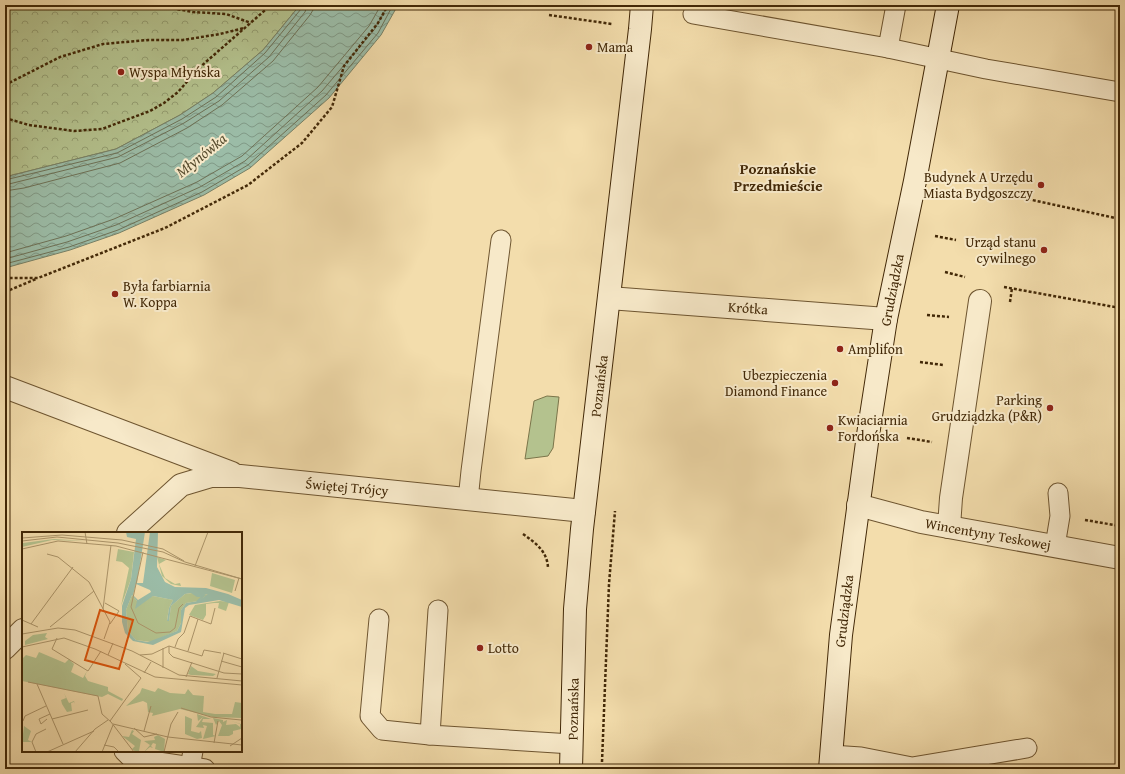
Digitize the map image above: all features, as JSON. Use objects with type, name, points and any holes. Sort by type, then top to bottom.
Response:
[{"type":"main road","name":"Poznańska","points":[[571,769],[574,609],[642,5]]},
{"type":"main road","name":"Grudziądzka","points":[[831,762],[841,635],[858,505],[886,319],[914,188],[948,5]]},
{"type":"main road","name":"Krótka","points":[[609,298],[886,319]]},
{"type":"main road","points":[[949,527],[951,498],[980,301]]},
{"type":"main road","points":[[5,387],[240,476]]},
{"type":"main road","name":"Świętej Trójcy","points":[[129,532],[181,485],[211,476],[240,476],[584,511]]},
{"type":"main road","name":"Wincentyny Teskowej","points":[[858,505],[921,522],[1120,558]]},
{"type":"lane","points":[[888,48],[896,5]]},
{"type":"lane","points":[[693,14],[888,48],[986,69],[1120,92]]},
{"type":"lane","points":[[468,500],[470,471],[501,240]]},
{"type":"lane","points":[[1055,546],[1060,516],[1058,493]]},
{"type":"lane","points":[[430,734],[438,610]]},
{"type":"lane","points":[[379,619],[370,716],[382,730],[572,744]]},
{"type":"lane","points":[[831,762],[860,757],[912,767],[1027,748]]},
{"type":"lane","points":[[125,752],[131,758],[196,762]]},
{"type":"path","points":[[158,5],[193,12],[226,14],[251,23]]},
{"type":"path","points":[[5,118],[29,125],[74,131],[102,129],[150,111],[164,103],[178,92],[199,68],[271,5]]},
{"type":"path","points":[[5,292],[165,228],[248,185],[302,143],[332,107],[344,66],[378,23],[388,5]]},
{"type":"path","points":[[549,15],[640,29]]},
{"type":"path","points":[[5,85],[60,57],[103,44],[148,40],[183,40],[245,28]]},
{"type":"path","points":[[1023,198],[1120,219]]},
{"type":"path","points":[[935,236],[956,240]]},
{"type":"path","points":[[945,272],[966,278]]},
{"type":"path","points":[[5,280],[10,278],[38,278]]},
{"type":"path","points":[[1002,287],[1120,308]]},
{"type":"path","points":[[517,532],[523,534],[538,545],[548,560],[548,574]]},
{"type":"green space","name":"Wyspa Młyńska","points":[[5,5],[300,5],[263,50],[213,93],[180,115],[116,149],[5,177]]},
{"type":"green space","points":[[547,396],[559,397],[553,448],[548,456],[525,459],[534,401]]},
{"type":"water","name":"Młynówka","points":[[300,5],[398,5],[381,35],[329,98],[250,168],[204,195],[119,233],[70,250],[5,268],[5,177],[116,149],[180,115],[213,93],[263,50]]},
{"type":"place","name":"Mama","points":[[589,47]]},
{"type":"place","name":"Wyspa Młyńska","points":[[121,72]]},
{"type":"place","name":"Budynek A Urzędu Miasta Bydgoszczy","points":[[1041,185]]},
{"type":"place","name":"Urząd stanu cywilnego","points":[[1044,250]]},
{"type":"place","name":"Była farbiarnia W. Koppa","points":[[115,294]]},
{"type":"place","name":"Amplifon","points":[[840,349]]},
{"type":"place","name":"Ubezpieczenia Diamond Finance","points":[[835,383]]},
{"type":"place","name":"Parking Grudziądzka (P&R)","points":[[1050,408]]},
{"type":"place","name":"Kwiaciarnia Fordońska","points":[[830,428]]},
{"type":"place","name":"Lotto","points":[[480,648]]},
{"type":"district","name":"Poznańskie Przedmieście","points":[[778,176]]}]
